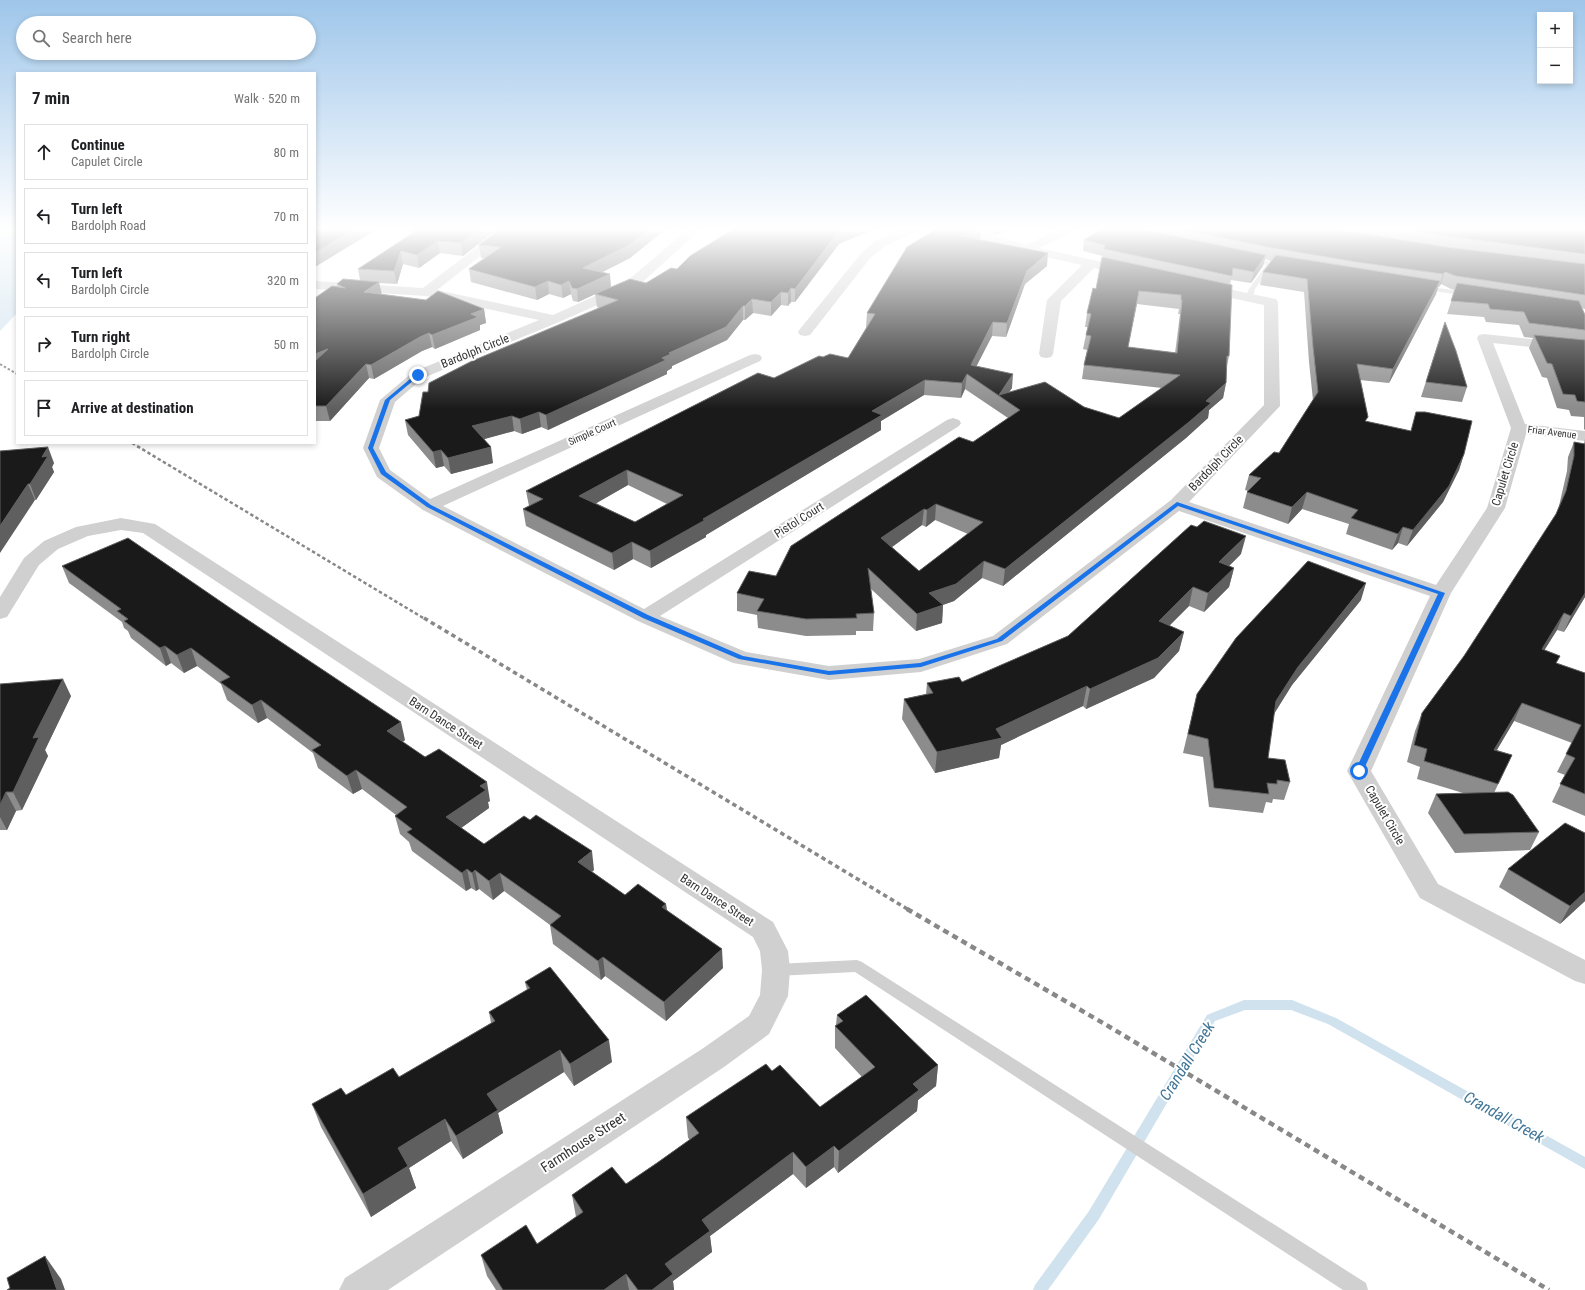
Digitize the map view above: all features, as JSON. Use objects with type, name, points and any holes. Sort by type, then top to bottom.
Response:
[{"type":"street","points":[[366,288],[426,292],[554,319]]},
{"type":"street","points":[[426,292],[431,288]]},
{"type":"street","name":"Bardolph Circle","points":[[624,288],[554,319],[418,375],[388,400],[371,448],[383,473],[429,506],[645,617],[741,658],[829,673],[921,665],[1000,640],[1177,504],[1272,406],[1271,302],[1249,298]]},
{"type":"street","points":[[805,332],[840,288]]},
{"type":"street","points":[[1046,354],[1054,300],[1066,288]]},
{"type":"street","points":[[1204,288],[1249,298]]},
{"type":"street","name":"Capulet Circle","points":[[1585,349],[1484,338],[1519,428],[1496,508],[1442,593],[1359,771],[1429,891],[1585,973]]},
{"type":"street","name":"Simple Court","points":[[429,506],[755,358]]},
{"type":"street","name":"Pistol Court","points":[[645,617],[953,423]]},
{"type":"street","name":"Friar Avenue","points":[[1519,428],[1585,436]]},
{"type":"street","points":[[1177,504],[1442,593]]},
{"type":"street","name":"Barn Dance Street","points":[[0,614],[31,562],[51,545],[83,530],[121,524],[148,528],[763,930],[774,951],[776,970]]},
{"type":"street","name":"Farmhouse Street","points":[[357,1290],[713,1058],[760,1025],[774,996],[776,970]]},
{"type":"lane","points":[[1249,298],[1253,288]]},
{"type":"lane","points":[[1428,288],[1474,295]]},
{"type":"lane","points":[[776,970],[857,966],[1359,1290]]},
{"type":"water","points":[[0,288],[16,288],[16,314],[0,331]]},
{"type":"building","points":[[329,288],[370,288],[364,292],[426,300],[438,291],[484,309],[471,314],[478,317],[432,335],[429,333],[371,365],[366,364],[326,406],[316,406],[316,360],[328,349],[316,354],[316,297]]},
{"type":"building","points":[[609,288],[791,288],[788,293],[781,292],[771,302],[752,299],[745,306],[743,306],[726,327],[669,353],[671,354],[662,358],[666,360],[546,415],[539,412],[520,419],[512,416],[472,426],[491,447],[448,458],[441,450],[433,452],[405,420],[419,416],[423,392],[428,392],[429,383],[472,361],[618,300],[595,294]]},
{"type":"building","points":[[882,288],[1020,288],[1007,323],[993,322],[971,365],[1013,374],[999,395],[1045,382],[1084,407],[1119,418],[1180,375],[1084,365],[1091,336],[1086,335],[1091,314],[1087,313],[1093,288],[1232,288],[1229,356],[1227,356],[1226,383],[1206,401],[1211,403],[1189,422],[1005,569],[984,561],[956,584],[929,593],[943,605],[917,614],[868,568],[874,613],[856,614],[857,618],[806,619],[757,611],[764,599],[737,593],[749,571],[776,576],[791,546],[959,437],[973,442],[1020,410],[967,374],[962,383],[925,380],[872,411],[882,415],[650,551],[632,542],[612,553],[523,509],[543,499],[526,491],[758,373],[774,378],[819,356],[823,357],[830,354],[848,358],[875,314],[867,313]],"holes":[[[1139,291],[1181,295],[1182,300],[1177,353],[1128,347]],[[627,470],[683,495],[635,522],[579,496]],[[936,504],[983,522],[919,571],[881,538],[924,509],[927,510]]]},
{"type":"building","points":[[1308,288],[1436,288],[1393,369],[1357,364],[1368,417],[1365,421],[1411,431],[1416,412],[1425,412],[1472,421],[1464,454],[1449,486],[1413,530],[1403,527],[1398,534],[1351,518],[1358,510],[1307,492],[1292,507],[1247,492],[1261,478],[1249,475],[1274,452],[1279,453],[1318,392]]},
{"type":"building","points":[[1455,288],[1492,288],[1579,301],[1585,315],[1585,330],[1529,323],[1524,312],[1490,309],[1488,304],[1451,301]]},
{"type":"building","points":[[1539,288],[1585,288],[1585,295]]},
{"type":"building","points":[[1445,322],[1456,351],[1467,387],[1426,382]]},
{"type":"building","points":[[1534,335],[1585,340],[1585,402],[1577,401],[1575,395],[1563,394],[1552,364],[1547,363]]},
{"type":"building","points":[[1574,442],[1585,444],[1585,593],[1571,616],[1564,613],[1542,649],[1560,656],[1556,663],[1585,673],[1585,794],[1560,784],[1575,758],[1566,754],[1581,725],[1522,703],[1494,750],[1512,755],[1498,784],[1424,761],[1427,749],[1414,745],[1422,713],[1464,656],[1556,514],[1566,491],[1574,456]]},
{"type":"building","points":[[48,447],[42,457],[48,456],[0,526],[0,451]]},
{"type":"building","points":[[1204,521],[1246,536],[1219,562],[1234,568],[1208,593],[1193,587],[1159,621],[1184,632],[1158,658],[1090,689],[1087,686],[996,729],[1002,738],[937,752],[904,699],[933,693],[927,683],[959,677],[962,682],[1068,636],[1191,525],[1197,527]]},
{"type":"building","points":[[128,538],[401,722],[387,731],[425,757],[439,749],[487,782],[480,786],[486,790],[446,817],[484,844],[524,816],[530,820],[536,815],[592,851],[578,862],[625,895],[638,884],[666,904],[662,907],[722,949],[664,1002],[603,957],[598,961],[550,925],[561,916],[500,873],[489,881],[475,870],[472,873],[467,869],[462,873],[407,832],[412,829],[395,816],[407,807],[356,770],[347,776],[312,750],[321,745],[261,700],[252,705],[220,682],[230,677],[191,648],[177,655],[165,646],[160,648],[124,621],[128,619],[117,611],[121,609],[62,566]]},
{"type":"building","points":[[1308,561],[1366,583],[1298,667],[1276,701],[1268,758],[1285,760],[1290,782],[1277,780],[1277,784],[1267,783],[1269,794],[1214,788],[1208,739],[1188,734],[1197,694],[1236,638]]},
{"type":"building","points":[[63,679],[33,738],[39,737],[13,792],[6,792],[0,805],[0,684]]},
{"type":"building","points":[[1508,792],[1513,795],[1539,832],[1464,834],[1436,794]]},
{"type":"building","points":[[1565,823],[1585,833],[1585,892],[1570,906],[1508,869]]},
{"type":"building","points":[[550,967],[609,1040],[570,1064],[560,1050],[487,1094],[498,1110],[456,1136],[445,1119],[398,1148],[408,1166],[363,1194],[312,1104],[341,1088],[346,1095],[393,1068],[399,1077],[495,1021],[489,1012],[530,988],[525,982]]},
{"type":"building","points":[[866,995],[938,1065],[913,1084],[919,1090],[839,1151],[834,1146],[806,1167],[793,1152],[702,1220],[710,1231],[665,1264],[673,1274],[652,1290],[638,1290],[626,1274],[604,1290],[503,1290],[481,1255],[526,1225],[537,1244],[583,1212],[572,1195],[612,1167],[626,1184],[699,1133],[686,1117],[766,1064],[772,1071],[780,1065],[820,1107],[875,1067],[835,1026],[843,1021],[837,1015]]},
{"type":"building","points":[[45,1256],[57,1290],[7,1290],[10,1288],[7,1278]]},
{"type":"waterway","name":"Crandall Creek","points":[[1040,1290],[1094,1215],[1211,1018],[1244,1005],[1292,1005],[1332,1021],[1585,1163]]},
{"type":"railway","points":[[0,364],[16,373]]},
{"type":"railway","points":[[134,444],[425,619]]},
{"type":"railway","points":[[424,618],[909,910]]},
{"type":"railway","points":[[907,909],[1103,1023],[1549,1290]]},
{"type":"route","points":[[418,375],[388,400],[371,448],[383,473],[429,506],[645,617],[741,658],[829,673],[921,665],[1000,640],[1177,504],[1442,593],[1359,771]]}]
